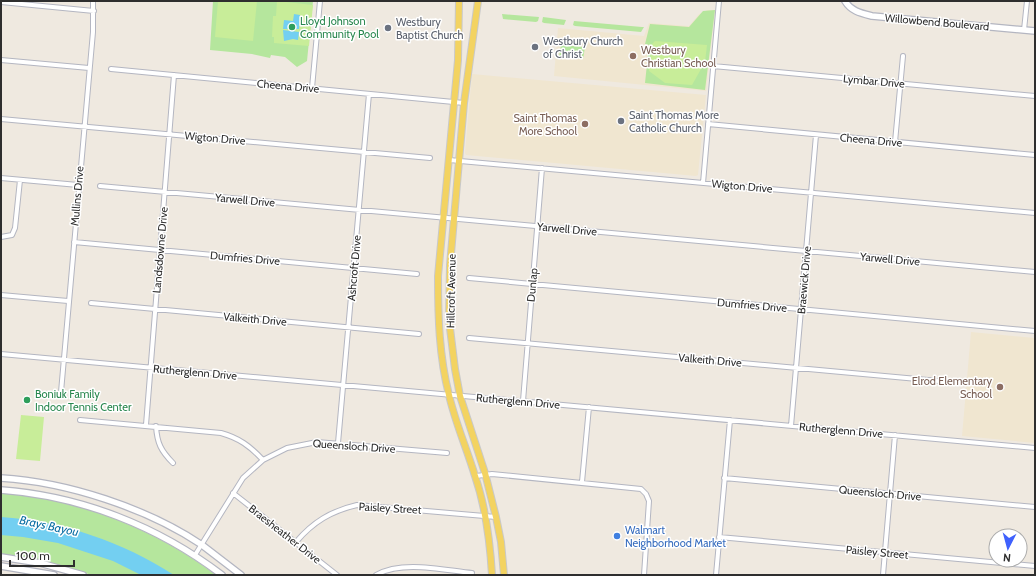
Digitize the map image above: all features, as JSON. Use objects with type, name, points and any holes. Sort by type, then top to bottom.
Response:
[{"type":"main road","name":"Hillcroft Avenue","points":[[459,1],[458,60],[443,218],[438,306],[440,340],[449,395],[476,476],[486,516],[492,575]]},
{"type":"main road","name":"Hillcroft Avenue","points":[[478,1],[464,103],[450,265],[449,320],[460,396],[485,473],[496,517],[501,542],[504,575]]},
{"type":"main road","name":"Willowbend Boulevard","points":[[845,1],[850,9],[872,16],[1035,31]]},
{"type":"main road","points":[[1,478],[46,484],[80,492],[134,510],[201,545],[241,575]]},
{"type":"main road","points":[[1,490],[36,494],[78,503],[137,524],[164,537],[222,575]]},
{"type":"main road","points":[[78,503],[80,492]]},
{"type":"main road","points":[[1,557],[47,564],[83,575]]},
{"type":"main road","points":[[1,566],[54,575]]},
{"type":"street","name":"Mullins Drive","points":[[61,392],[94,1]]},
{"type":"street","points":[[312,88],[320,1]]},
{"type":"street","points":[[703,183],[719,1]]},
{"type":"street","points":[[1024,30],[1027,1]]},
{"type":"street","points":[[1,2],[94,11]]},
{"type":"street","points":[[895,142],[904,56]]},
{"type":"street","points":[[1,60],[89,68]]},
{"type":"street","name":"Lymbar Drive","points":[[713,66],[1035,96]]},
{"type":"street","name":"Cheena Drive","points":[[111,69],[464,103]]},
{"type":"street","name":"Landsdowne Drive","points":[[146,426],[174,75]]},
{"type":"street","name":"Ashcroft Drive","points":[[338,443],[369,94]]},
{"type":"street","name":"Wigton Drive","points":[[1,119],[430,158]]},
{"type":"street","name":"Cheena Drive","points":[[708,124],[1035,155]]},
{"type":"street","name":"Braewick Drive","points":[[791,426],[816,135]]},
{"type":"street","name":"Wigton Drive","points":[[449,160],[1035,213]]},
{"type":"street","name":"Dunlap","points":[[523,401],[542,168]]},
{"type":"street","points":[[1,178],[78,185]]},
{"type":"street","points":[[1,237],[12,235],[15,228],[20,180]]},
{"type":"street","name":"Yarwell Drive","points":[[100,186],[1035,272]]},
{"type":"street","name":"Dumfries Drive","points":[[74,242],[417,274]]},
{"type":"street","name":"Dumfries Drive","points":[[469,278],[1035,331]]},
{"type":"street","points":[[1,295],[68,301]]},
{"type":"street","name":"Valkeith Drive","points":[[91,303],[419,334]]},
{"type":"street","name":"Valkeith Drive","points":[[469,338],[950,382]]},
{"type":"street","name":"Rutherglenn Drive","points":[[1,354],[1035,448]]},
{"type":"street","points":[[582,482],[589,407]]},
{"type":"street","points":[[80,420],[221,433],[238,438],[252,448],[263,460]]},
{"type":"street","points":[[716,575],[730,420]]},
{"type":"street","points":[[156,426],[157,440],[162,452],[173,463]]},
{"type":"street","points":[[883,575],[895,435]]},
{"type":"street","name":"Queensloch Drive","points":[[195,556],[243,478],[263,460],[287,448],[301,444],[338,443],[447,454]]},
{"type":"street","points":[[476,476],[485,473],[636,487],[646,494],[649,506],[644,575]]},
{"type":"street","name":"Queensloch Drive","points":[[724,478],[1035,507]]},
{"type":"street","name":"Braesheather Drive","points":[[233,493],[337,575]]},
{"type":"street","name":"Paisley Street","points":[[296,542],[312,524],[321,518],[338,510],[357,505],[496,517]]},
{"type":"street","name":"Paisley Street","points":[[719,537],[1035,566]]},
{"type":"street","points":[[46,574],[47,564]]},
{"type":"street","points":[[376,575],[390,569],[408,567],[472,573]]},
{"type":"shaded area","name":"Westbury Christian School","points":[[708,10],[715,10],[706,91],[554,76],[558,28],[644,36],[649,23],[689,26],[699,14]]},
{"type":"shaded area","name":"Saint Thomas More School","points":[[472,74],[706,95],[698,175],[466,155]]},
{"type":"shaded area","name":"Elrod Elementary School","points":[[971,332],[1035,338],[1035,443],[962,436]]},
{"type":"green space","points":[[213,1],[313,1],[307,61],[297,67],[285,57],[271,55],[270,58],[252,54],[210,50]]},
{"type":"green space","points":[[218,1],[257,1],[253,41],[215,37]]},
{"type":"green space","name":"Lloyd Johnson Community Pool","points":[[277,1],[313,5],[309,46],[274,43],[274,37],[272,37],[273,16],[276,16]]},
{"type":"green space","points":[[715,10],[705,90],[645,83],[649,45],[645,44],[650,24],[689,27],[703,11]]},
{"type":"green space","points":[[502,14],[539,17],[538,21],[536,22],[503,19]]},
{"type":"green space","points":[[543,17],[566,20],[564,25],[544,23],[542,22]]},
{"type":"green space","points":[[574,21],[644,27],[641,32],[575,26],[573,25]]},
{"type":"green space","points":[[655,41],[707,45],[705,62],[692,85],[665,83],[649,71],[652,44]]},
{"type":"green space","points":[[561,45],[585,47],[583,59],[559,57]]},
{"type":"green space","points":[[21,415],[44,417],[40,461],[16,459]]},
{"type":"green space","points":[[1,493],[30,496],[59,502],[87,509],[114,519],[167,543],[216,575],[92,575],[52,563],[1,554]]},
{"type":"water","points":[[294,14],[300,15],[299,29],[283,29],[284,20],[293,21]]},
{"type":"water","points":[[283,30],[299,32],[298,40],[293,39],[284,41]]},
{"type":"water","name":"Brays Bayou","points":[[1,517],[47,523],[91,535],[134,553],[174,575],[141,575],[113,561],[58,543],[1,535]]},
{"type":"place","name":"Lloyd Johnson Community Pool","points":[[292,27]]},
{"type":"place","name":"Westbury Baptist Church","points":[[388,28]]},
{"type":"place","name":"Westbury Church of Christ","points":[[535,47]]},
{"type":"place","name":"Westbury Christian School","points":[[633,56]]},
{"type":"place","name":"Saint Thomas More Catholic Church","points":[[621,121]]},
{"type":"place","name":"Saint Thomas More School","points":[[585,124]]},
{"type":"place","name":"Elrod Elementary School","points":[[1000,387]]},
{"type":"place","name":"Boniuk Family Indoor Tennis Center","points":[[27,400]]},
{"type":"place","name":"Walmart Neighborhood Market","points":[[617,536]]}]
